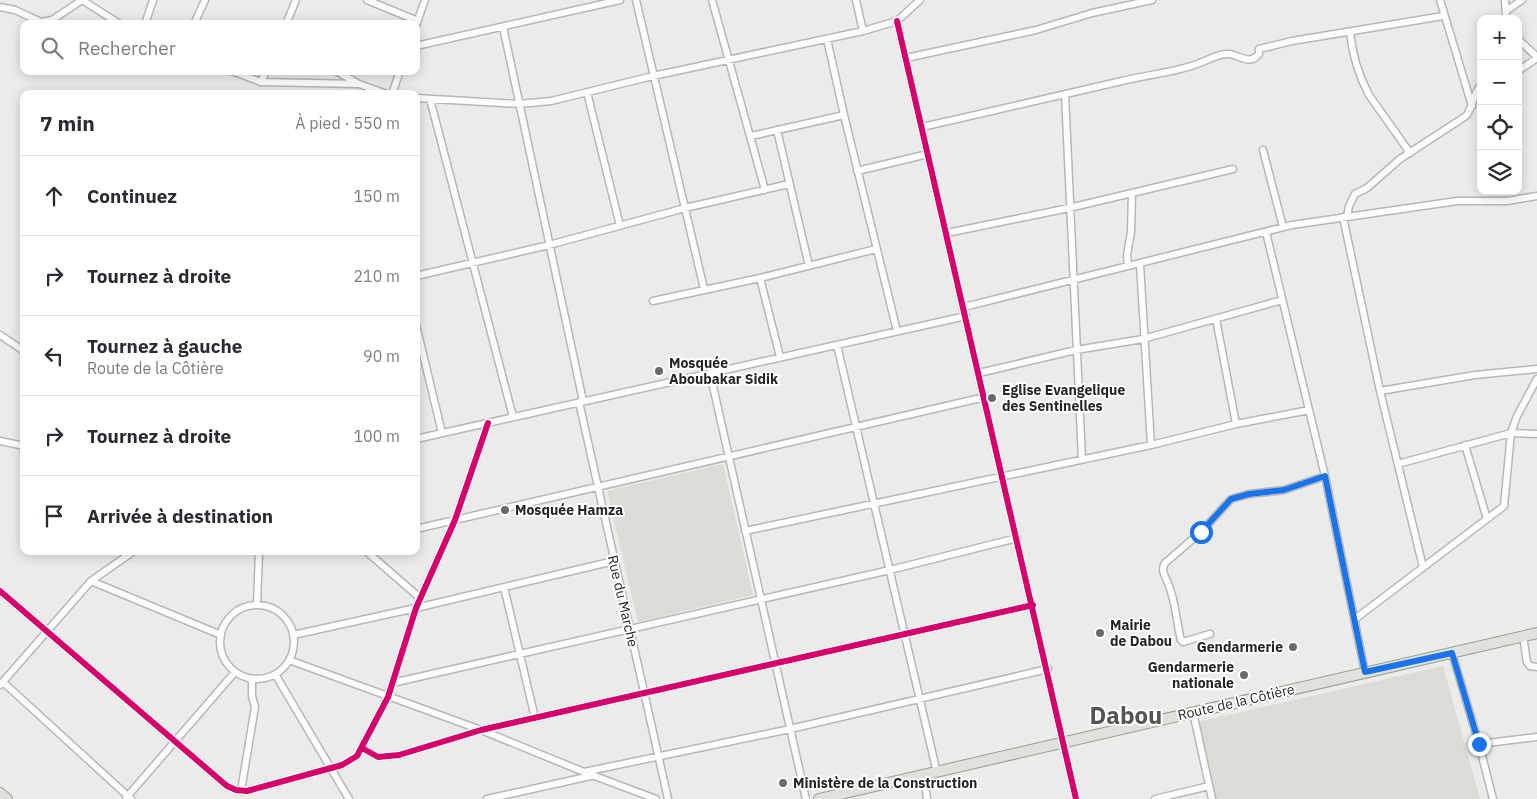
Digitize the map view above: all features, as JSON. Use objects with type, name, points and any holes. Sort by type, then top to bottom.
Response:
[{"type":"main road","name":"Route de la Côtière","points":[[819,799],[1537,633]]},
{"type":"main road","points":[[0,793],[7,799]]},
{"type":"street","points":[[52,20],[82,0],[114,20]]},
{"type":"street","points":[[146,20],[152,0]]},
{"type":"street","points":[[196,20],[205,0]]},
{"type":"street","points":[[288,20],[296,0]]},
{"type":"street","points":[[367,0],[410,20]]},
{"type":"street","points":[[418,20],[425,0]]},
{"type":"street","points":[[420,45],[620,0]]},
{"type":"street","points":[[636,0],[704,289]]},
{"type":"street","points":[[712,0],[751,136],[764,190]]},
{"type":"street","points":[[856,0],[863,31]]},
{"type":"street","points":[[420,98],[519,104],[551,101],[653,76],[863,31],[898,21],[920,0]]},
{"type":"street","points":[[906,58],[1036,30],[1092,13],[1152,0]]},
{"type":"street","points":[[1440,0],[1443,16],[1472,108]]},
{"type":"street","points":[[1505,0],[1506,15]]},
{"type":"street","points":[[1506,15],[1522,0]]},
{"type":"street","points":[[0,7],[16,10],[37,20]]},
{"type":"street","points":[[922,127],[1182,68],[1201,63],[1221,54],[1230,54],[1249,60],[1256,58],[1259,54],[1259,49],[1292,41],[1443,16]]},
{"type":"street","points":[[898,21],[1048,669],[1076,799]]},
{"type":"street","name":"Rue du Marche","points":[[503,27],[614,561],[668,799]]},
{"type":"street","points":[[1350,32],[1351,46],[1364,85],[1410,153]]},
{"type":"street","points":[[827,39],[897,332]]},
{"type":"street","points":[[1522,43],[1537,58],[1522,68]]},
{"type":"street","points":[[243,75],[261,82],[359,84]]},
{"type":"street","points":[[261,82],[264,75]]},
{"type":"street","points":[[343,75],[359,84],[376,90]]},
{"type":"street","points":[[393,90],[399,75]]},
{"type":"street","points":[[1423,567],[1380,391],[1345,217],[1355,194],[1367,188],[1410,153],[1466,116],[1472,108],[1477,91]]},
{"type":"street","points":[[587,92],[620,226]]},
{"type":"street","points":[[1065,94],[1082,459]]},
{"type":"street","points":[[430,99],[513,417]]},
{"type":"street","points":[[751,136],[844,115]]},
{"type":"street","points":[[777,130],[809,266]]},
{"type":"street","points":[[1264,150],[1283,227]]},
{"type":"street","points":[[857,171],[928,154]]},
{"type":"street","points":[[947,234],[1069,208],[1233,168]]},
{"type":"street","points":[[420,275],[549,245],[685,208],[789,184]]},
{"type":"street","points":[[1128,266],[1127,255],[1131,232],[1132,193]]},
{"type":"street","points":[[964,307],[1283,227],[1457,201],[1507,201],[1537,196]]},
{"type":"street","points":[[1266,232],[1325,476],[1365,672]]},
{"type":"street","points":[[653,301],[760,278],[876,249]]},
{"type":"street","points":[[1140,264],[1150,445]]},
{"type":"street","points":[[760,278],[780,358]]},
{"type":"street","points":[[979,373],[1076,350],[1143,340],[1282,300]]},
{"type":"street","points":[[420,438],[966,316]]},
{"type":"street","points":[[1216,318],[1236,424]]},
{"type":"street","points":[[0,335],[20,348]]},
{"type":"street","points":[[420,342],[442,433]]},
{"type":"street","points":[[837,345],[937,773]]},
{"type":"street","points":[[1380,391],[1475,375],[1537,369]]},
{"type":"street","points":[[710,373],[806,799]]},
{"type":"street","points":[[1355,619],[1504,506],[1511,433],[1537,379]]},
{"type":"street","points":[[420,528],[984,397]]},
{"type":"street","points":[[745,531],[1150,445],[1236,424],[1309,410]]},
{"type":"street","points":[[0,591],[227,786],[244,791],[350,762],[362,748],[388,697],[416,608],[455,520],[488,423]]},
{"type":"street","points":[[1398,464],[1511,433],[1537,434]]},
{"type":"street","points":[[0,442],[20,445]]},
{"type":"street","points":[[1465,445],[1487,519]]},
{"type":"street","points":[[1210,634],[1183,642],[1181,640],[1175,604],[1162,572],[1162,567],[1201,532],[1231,499],[1249,494],[1284,490],[1325,476]]},
{"type":"street","points":[[392,683],[890,570],[1017,538]]},
{"type":"street","points":[[128,555],[91,581],[1,684],[128,798],[235,672]]},
{"type":"street","points":[[258,606],[259,555]]},
{"type":"street","points":[[371,555],[420,598]]},
{"type":"street","points":[[293,635],[614,561]]},
{"type":"street","points":[[91,581],[221,635]]},
{"type":"street","points":[[504,587],[535,718]]},
{"type":"street","points":[[362,748],[378,757],[399,755],[480,730],[1033,605]]},
{"type":"street","points":[[258,606],[270,608],[281,614],[289,624],[293,635],[293,648],[289,660],[283,668],[275,674],[264,678],[252,679],[235,672],[228,665],[222,656],[220,645],[225,623],[245,607],[258,606]]},
{"type":"street","points":[[1523,636],[1527,662],[1530,666],[1537,667]]},
{"type":"street","points":[[1452,653],[1493,799]]},
{"type":"street","points":[[289,660],[480,730],[656,799]]},
{"type":"street","points":[[584,772],[790,729],[1048,669]]},
{"type":"street","points":[[275,674],[349,799]]},
{"type":"street","points":[[244,799],[255,707],[252,696],[252,679]]},
{"type":"street","points":[[1193,712],[1212,799]]},
{"type":"street","points":[[1479,744],[1537,737]]},
{"type":"street","points":[[487,799],[592,775]]},
{"type":"street","points":[[924,776],[926,799]]},
{"type":"street","points":[[1155,799],[1210,786]]},
{"type":"shaded area","points":[[723,464],[753,595],[638,622],[607,491]]},
{"type":"shaded area","points":[[1443,666],[1480,799],[1216,799],[1197,722]]},
{"type":"cycle path","points":[[897,21],[1076,799]]},
{"type":"cycle path","points":[[0,591],[227,786],[236,790],[247,791],[342,765],[357,756],[388,697],[416,608],[455,520],[488,423]]},
{"type":"cycle path","points":[[362,748],[378,757],[399,755],[481,730],[1033,605]]},
{"type":"place","name":"Mosquée Aboubakar Sidik","points":[[659,371]]},
{"type":"place","name":"Eglise Evangelique des Sentinelles","points":[[992,398]]},
{"type":"place","name":"Mosquée Hamza","points":[[505,510]]},
{"type":"place","name":"Mairie de Dabou","points":[[1100,633]]},
{"type":"place","name":"Gendarmerie","points":[[1293,647]]},
{"type":"place","name":"Gendarmerie nationale","points":[[1244,675]]},
{"type":"place","name":"Ministère de la Construction","points":[[783,783]]},
{"type":"district","name":"Dabou","points":[[1126,715]]},
{"type":"route","points":[[1201,532],[1231,499],[1249,494],[1284,490],[1325,476],[1365,672],[1452,653],[1479,744]]}]
